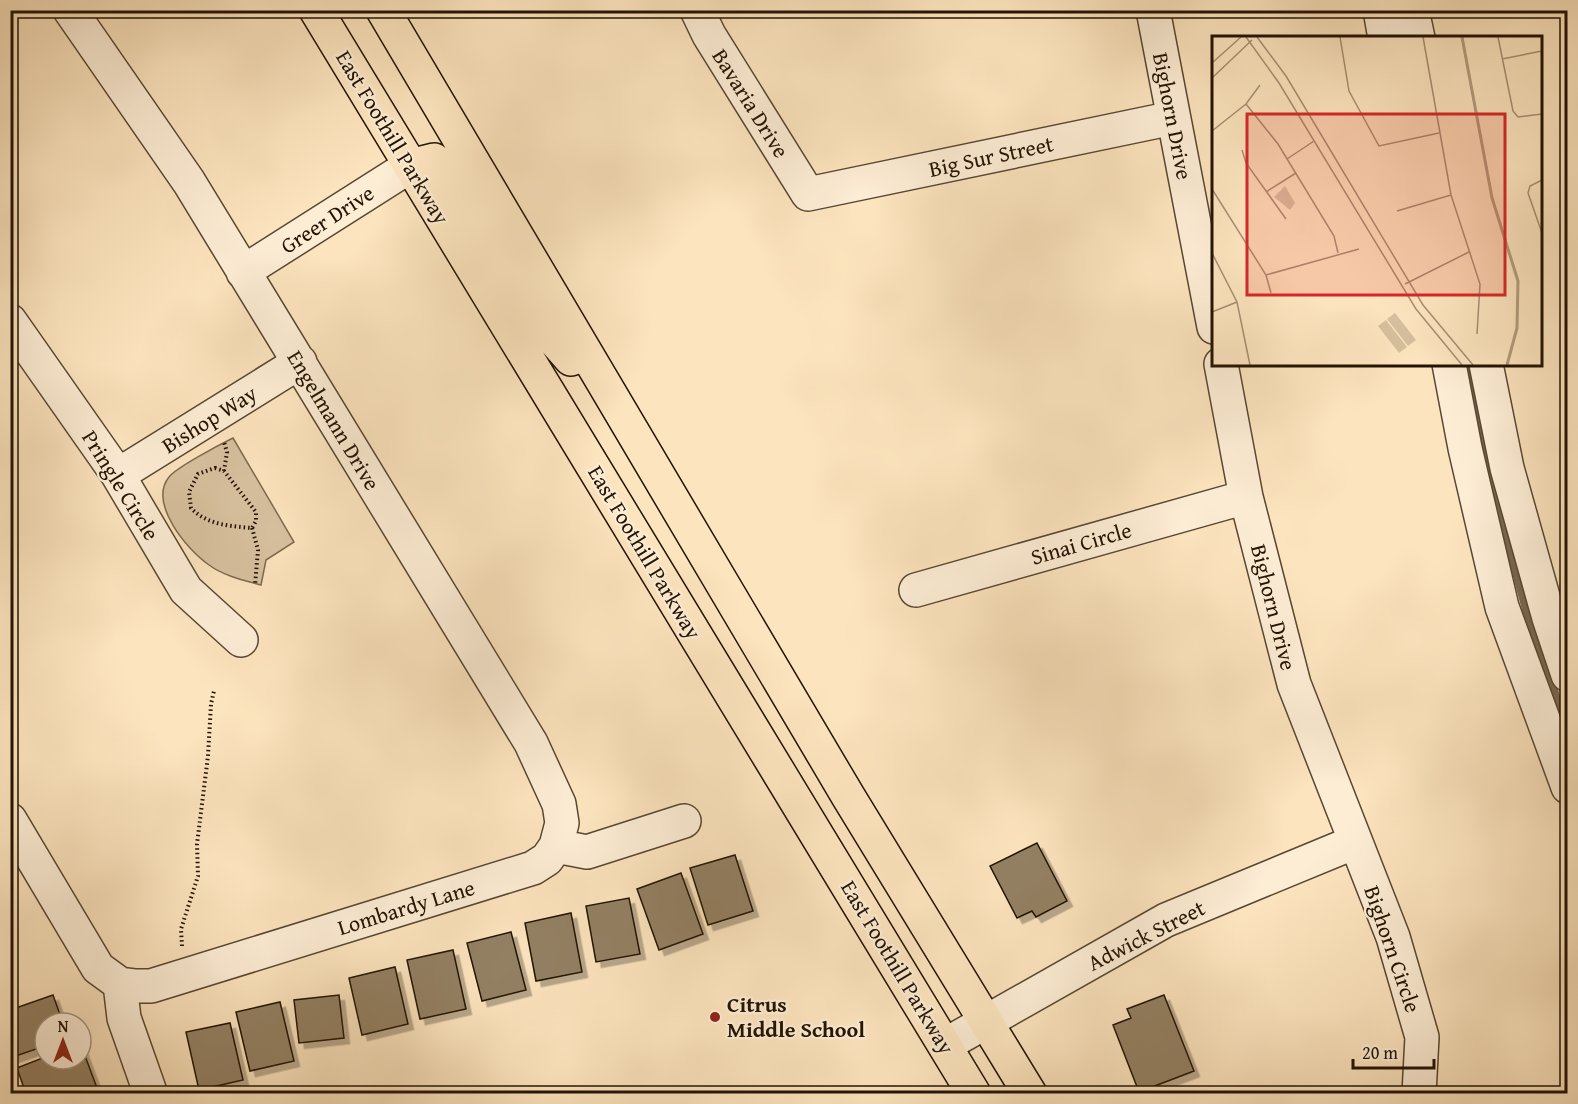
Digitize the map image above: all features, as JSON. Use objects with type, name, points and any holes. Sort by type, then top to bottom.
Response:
[{"type":"main road","name":"East Foothill Parkway","points":[[316,10],[974,1094]]},
{"type":"main road","name":"East Foothill Parkway","points":[[384,10],[848,796],[1030,1094]]},
{"type":"main road","points":[[410,166],[434,160],[453,178],[535,318],[627,424]]},
{"type":"street","name":"Engelmann Drive","points":[[70,10],[189,182],[531,743],[559,804],[562,823],[556,846]]},
{"type":"street","name":"Bavaria Drive","points":[[697,10],[709,35],[808,194]]},
{"type":"street","name":"Bighorn Drive","points":[[1153,10],[1212,317]]},
{"type":"street","points":[[1380,10],[1385,36]]},
{"type":"street","points":[[1412,10],[1418,36]]},
{"type":"street","name":"Big Sur Street","points":[[808,194],[1173,117]]},
{"type":"street","name":"Greer Drive","points":[[243,272],[410,166]]},
{"type":"street","name":"Pringle Circle","points":[[10,321],[118,475],[186,590],[241,640]]},
{"type":"street","name":"Bishop Way","points":[[118,475],[300,362]]},
{"type":"street","name":"Bighorn Drive","points":[[1221,366],[1246,497],[1294,684],[1355,842]]},
{"type":"street","points":[[1449,366],[1465,448],[1502,607],[1568,788]]},
{"type":"street","points":[[1486,366],[1507,468],[1549,618],[1568,675]]},
{"type":"street","name":"Sinai Circle","points":[[916,590],[1246,497]]},
{"type":"street","points":[[10,820],[98,968],[120,984],[124,1018],[150,1092]]},
{"type":"street","points":[[556,846],[587,852],[684,821]]},
{"type":"street","name":"Adwick Street","points":[[945,1046],[1166,920],[1355,842]]},
{"type":"street","name":"Bighorn Circle","points":[[1355,842],[1393,937],[1422,1037],[1419,1094]]},
{"type":"street","name":"Lombardy Lane","points":[[120,984],[136,987],[151,986],[533,868],[547,859],[556,846]]},
{"type":"path","points":[[222,439],[227,452],[224,471]]},
{"type":"path","points":[[252,528],[220,524],[196,514],[191,508],[189,492],[198,474],[215,468],[224,471],[256,512],[256,521],[252,528],[258,550],[255,585]]},
{"type":"path","points":[[183,950],[180,941],[181,929],[198,876],[197,844],[214,691]]},
{"type":"shaded area","points":[[233,438],[294,542],[266,560],[261,585],[221,572],[200,558],[173,525],[163,500],[164,488],[173,473]]},
{"type":"building","points":[[1037,843],[1067,901],[1036,917],[1032,911],[1017,918],[990,866]]},
{"type":"building","points":[[735,855],[753,911],[708,925],[690,868]]},
{"type":"building","points":[[681,873],[703,934],[659,950],[637,889]]},
{"type":"building","points":[[629,898],[640,954],[596,962],[586,906]]},
{"type":"building","points":[[571,913],[582,972],[536,981],[525,923]]},
{"type":"building","points":[[511,932],[526,990],[482,1001],[467,943]]},
{"type":"building","points":[[453,950],[466,1009],[420,1019],[407,960]]},
{"type":"building","points":[[395,967],[408,1024],[362,1035],[349,978]]},
{"type":"building","points":[[53,995],[59,1011],[33,1011],[33,1050],[10,1058],[10,1010]]},
{"type":"building","points":[[339,995],[344,1038],[299,1043],[294,1000]]},
{"type":"building","points":[[1164,995],[1194,1071],[1139,1092],[1113,1025],[1131,1018],[1127,1009]]},
{"type":"building","points":[[280,1002],[294,1061],[250,1071],[236,1012]]},
{"type":"building","points":[[230,1023],[243,1080],[199,1090],[186,1032]]},
{"type":"building","points":[[33,1062],[33,1071],[91,1071],[97,1088],[81,1094],[26,1094],[17,1068]]},
{"type":"waterway","points":[[1469,366],[1500,514],[1527,613],[1568,730]]},
{"type":"place","name":"Citrus Middle School","points":[[715,1017]]}]
